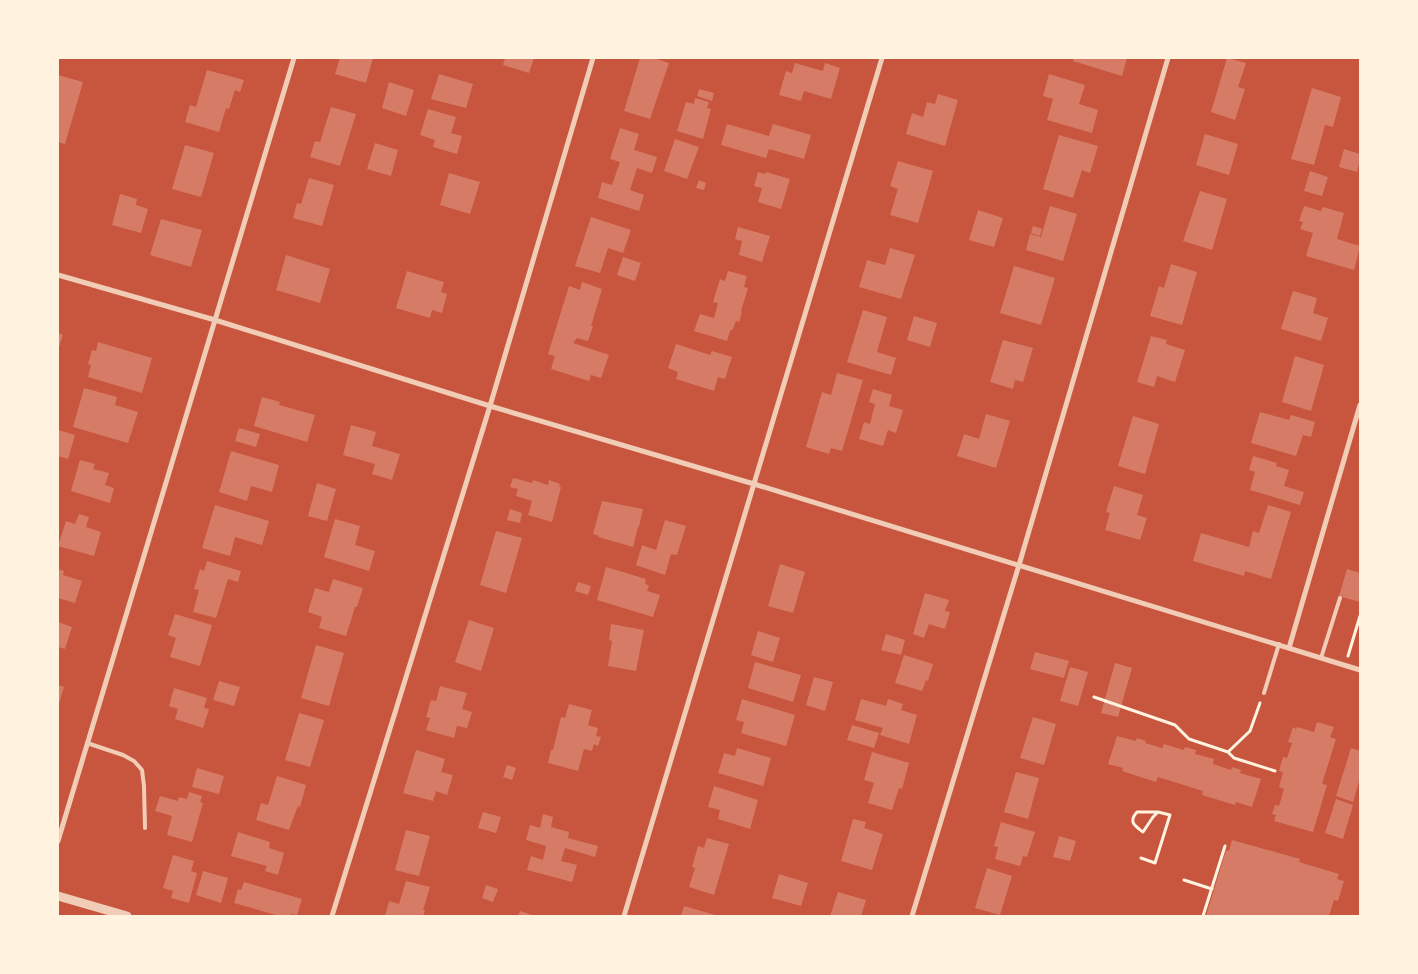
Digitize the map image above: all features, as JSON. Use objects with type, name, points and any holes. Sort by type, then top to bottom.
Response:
[{"type":"street","points":[[58,841],[294,58]]},
{"type":"street","points":[[332,916],[490,406],[593,58]]},
{"type":"street","points":[[624,916],[882,58]]},
{"type":"street","points":[[912,916],[1019,565],[1168,58]]},
{"type":"street","points":[[58,275],[215,320],[490,406],[754,484],[1360,670]]},
{"type":"street","points":[[1289,648],[1360,405]]},
{"type":"street","points":[[58,896],[127,916]]},
{"type":"lane","points":[[1321,658],[1340,598]]},
{"type":"lane","points":[[1264,693],[1279,644]]},
{"type":"lane","points":[[87,743],[134,760],[142,770],[145,828]]},
{"type":"path","points":[[1346,665],[1360,616]]},
{"type":"path","points":[[1228,752],[1250,731],[1264,693]]},
{"type":"path","points":[[1094,697],[1175,725],[1188,739],[1228,752],[1234,758],[1275,772]]},
{"type":"path","points":[[1141,858],[1155,863],[1170,815],[1158,812],[1137,812],[1133,818],[1134,826],[1143,832],[1158,812]]},
{"type":"path","points":[[1203,916],[1224,846]]},
{"type":"path","points":[[1184,880],[1212,889]]},
{"type":"building","points":[[340,58],[373,58],[366,83],[335,74]]},
{"type":"building","points":[[505,58],[534,58],[529,73],[503,65]]},
{"type":"building","points":[[640,58],[653,58],[669,63],[650,119],[624,111]]},
{"type":"building","points":[[1074,58],[1127,58],[1122,76],[1073,61]]},
{"type":"building","points":[[1227,58],[1246,63],[1238,87],[1245,89],[1235,120],[1211,112]]},
{"type":"building","points":[[795,63],[823,71],[825,63],[840,68],[831,99],[804,91],[801,101],[779,95],[786,71],[792,73]]},
{"type":"building","points":[[207,70],[244,80],[240,92],[235,90],[229,109],[226,108],[219,132],[185,122],[190,105],[196,107]]},
{"type":"building","points":[[439,74],[473,84],[466,108],[431,99]]},
{"type":"building","points":[[1049,74],[1085,85],[1079,104],[1098,110],[1092,133],[1047,120],[1053,99],[1043,96]]},
{"type":"building","points":[[58,75],[83,82],[65,144],[58,142]]},
{"type":"building","points":[[389,82],[414,90],[406,116],[382,108]]},
{"type":"building","points":[[1312,88],[1341,97],[1333,127],[1325,125],[1314,165],[1291,159]]},
{"type":"building","points":[[699,89],[714,93],[712,101],[697,96]]},
{"type":"building","points":[[938,94],[958,100],[945,146],[906,134],[912,113],[923,117],[927,102],[935,104]]},
{"type":"building","points":[[695,98],[709,102],[707,108],[711,109],[703,139],[677,131],[686,102],[694,104]]},
{"type":"building","points":[[331,107],[356,114],[340,166],[310,157],[315,141],[320,142]]},
{"type":"building","points":[[428,109],[456,117],[451,133],[462,136],[457,154],[433,147],[435,140],[420,135]]},
{"type":"building","points":[[727,124],[769,136],[773,124],[811,135],[804,159],[769,149],[766,158],[721,145]]},
{"type":"building","points":[[620,128],[639,134],[634,150],[657,157],[652,173],[637,168],[630,190],[644,195],[639,211],[598,198],[602,182],[612,185],[620,162],[610,159]]},
{"type":"building","points":[[1205,134],[1238,144],[1229,175],[1196,165]]},
{"type":"building","points":[[1059,135],[1098,146],[1090,173],[1082,170],[1073,198],[1043,189]]},
{"type":"building","points":[[675,139],[699,147],[687,179],[664,171]]},
{"type":"building","points":[[375,143],[398,150],[391,176],[367,169]]},
{"type":"building","points":[[185,145],[214,153],[201,197],[172,189]]},
{"type":"building","points":[[1344,149],[1360,154],[1357,172],[1339,167]]},
{"type":"building","points":[[898,161],[933,171],[918,223],[890,215],[898,189],[890,186]]},
{"type":"building","points":[[1310,171],[1328,177],[1322,196],[1304,191]]},
{"type":"building","points":[[758,172],[765,174],[766,172],[790,179],[781,209],[758,202],[762,188],[754,186]]},
{"type":"building","points":[[449,173],[480,182],[470,214],[440,205]]},
{"type":"building","points":[[309,178],[334,185],[322,226],[293,218],[297,203],[301,204]]},
{"type":"building","points":[[699,180],[706,183],[704,190],[696,188]]},
{"type":"building","points":[[1200,191],[1227,199],[1212,250],[1183,241]]},
{"type":"building","points":[[120,194],[137,199],[136,205],[148,209],[141,233],[112,225]]},
{"type":"building","points":[[1050,206],[1077,214],[1063,261],[1026,250],[1030,234],[1041,237]]},
{"type":"building","points":[[1304,206],[1321,211],[1323,207],[1344,213],[1337,239],[1360,246],[1354,270],[1306,256],[1313,233],[1300,229],[1303,222],[1299,221]]},
{"type":"building","points":[[978,210],[1003,218],[994,247],[969,240]]},
{"type":"building","points":[[591,217],[631,230],[623,253],[608,248],[600,273],[575,266]]},
{"type":"building","points":[[161,219],[202,230],[191,267],[150,255]]},
{"type":"building","points":[[1033,226],[1042,229],[1040,236],[1031,233]]},
{"type":"building","points":[[738,227],[770,236],[762,262],[739,255],[742,241],[735,239]]},
{"type":"building","points":[[890,248],[915,255],[901,299],[859,287],[867,260],[885,265]]},
{"type":"building","points":[[286,255],[330,269],[320,303],[276,290]]},
{"type":"building","points":[[623,257],[641,263],[635,281],[617,275]]},
{"type":"building","points":[[1171,264],[1197,272],[1182,325],[1150,316],[1159,286],[1164,288]]},
{"type":"building","points":[[1014,266],[1055,278],[1041,325],[1000,313]]},
{"type":"building","points":[[407,271],[444,282],[441,292],[447,294],[442,313],[432,310],[430,318],[396,308]]},
{"type":"building","points":[[728,271],[747,276],[744,287],[748,288],[739,322],[736,321],[727,341],[694,331],[700,314],[714,318],[718,303],[713,302],[720,279],[725,281]]},
{"type":"building","points":[[582,282],[602,289],[588,341],[577,338],[573,343],[609,355],[601,378],[591,375],[589,381],[551,369],[555,356],[548,354],[569,286],[580,290]]},
{"type":"building","points":[[1293,291],[1317,298],[1313,313],[1328,318],[1321,341],[1281,329]]},
{"type":"building","points":[[863,310],[887,317],[877,352],[896,358],[891,375],[847,362]]},
{"type":"building","points":[[914,316],[937,323],[930,347],[907,340]]},
{"type":"building","points":[[58,333],[63,335],[58,350]]},
{"type":"building","points":[[1151,336],[1167,340],[1166,344],[1185,350],[1175,382],[1157,376],[1154,387],[1137,382]]},
{"type":"building","points":[[1003,340],[1033,348],[1023,382],[1015,380],[1013,389],[990,382]]},
{"type":"building","points":[[98,342],[152,358],[142,393],[88,377],[91,365],[88,364],[92,350],[96,351]]},
{"type":"building","points":[[676,344],[710,355],[712,351],[732,357],[725,379],[718,377],[714,391],[676,379],[678,372],[668,368]]},
{"type":"building","points":[[1295,356],[1324,365],[1311,411],[1282,402]]},
{"type":"building","points":[[837,373],[863,380],[842,451],[831,448],[829,454],[806,447],[822,392],[831,395]]},
{"type":"building","points":[[84,388],[117,397],[115,405],[138,412],[128,443],[73,427]]},
{"type":"building","points":[[873,389],[892,395],[889,406],[903,410],[896,433],[888,430],[883,446],[859,439],[864,422],[870,424],[875,404],[869,402]]},
{"type":"building","points":[[262,397],[280,402],[279,405],[315,415],[307,442],[254,426]]},
{"type":"building","points":[[1260,412],[1289,420],[1291,415],[1315,422],[1311,437],[1303,435],[1296,456],[1251,443]]},
{"type":"building","points":[[986,414],[1010,421],[996,468],[957,456],[964,434],[979,439]]},
{"type":"building","points":[[1133,416],[1159,424],[1145,474],[1118,466]]},
{"type":"building","points":[[351,425],[376,432],[372,446],[400,454],[392,480],[372,474],[375,464],[343,455]]},
{"type":"building","points":[[239,428],[260,434],[256,447],[235,441]]},
{"type":"building","points":[[58,430],[75,435],[68,459],[58,456]]},
{"type":"building","points":[[231,451],[279,465],[272,492],[251,486],[247,501],[219,492]]},
{"type":"building","points":[[1253,456],[1277,463],[1276,466],[1289,470],[1284,486],[1304,492],[1300,505],[1250,490],[1255,472],[1249,470]]},
{"type":"building","points":[[80,460],[95,464],[93,469],[109,473],[105,485],[114,488],[110,503],[71,491]]},
{"type":"building","points":[[513,478],[532,483],[533,480],[548,485],[549,480],[560,484],[559,487],[561,487],[552,522],[528,515],[532,501],[516,496],[518,489],[510,487]]},
{"type":"building","points":[[317,483],[336,489],[327,521],[308,516]]},
{"type":"building","points":[[1114,486],[1143,495],[1137,515],[1147,518],[1140,540],[1105,530],[1110,513],[1106,512]]},
{"type":"building","points":[[602,501],[643,509],[633,547],[593,534]]},
{"type":"building","points":[[215,505],[269,521],[262,545],[235,537],[230,556],[202,548]]},
{"type":"building","points":[[1268,505],[1291,512],[1271,579],[1245,571],[1244,576],[1193,561],[1201,533],[1249,547],[1253,531],[1259,533]]},
{"type":"building","points":[[510,509],[522,513],[520,523],[507,520]]},
{"type":"building","points":[[79,514],[89,517],[86,527],[101,532],[94,556],[58,546],[66,521],[75,524]]},
{"type":"building","points":[[335,519],[360,526],[355,545],[375,551],[369,571],[324,557]]},
{"type":"building","points":[[665,520],[686,526],[677,555],[671,554],[665,575],[636,565],[642,545],[656,550]]},
{"type":"building","points":[[496,531],[522,538],[506,593],[480,585]]},
{"type":"building","points":[[207,561],[241,571],[238,582],[228,579],[216,618],[193,612],[199,590],[194,589],[200,569],[204,571]]},
{"type":"building","points":[[780,564],[805,572],[793,613],[768,606]]},
{"type":"building","points":[[606,567],[646,579],[645,584],[649,585],[647,591],[660,595],[653,617],[597,600]]},
{"type":"building","points":[[58,569],[64,571],[63,575],[82,581],[75,603],[58,598]]},
{"type":"building","points":[[1347,569],[1360,573],[1360,602],[1339,596]]},
{"type":"building","points":[[333,579],[363,588],[346,636],[319,628],[322,617],[308,612],[315,588],[329,592]]},
{"type":"building","points":[[578,582],[591,586],[588,595],[575,591]]},
{"type":"building","points":[[925,593],[949,600],[945,611],[950,612],[945,629],[929,624],[924,638],[913,634]]},
{"type":"building","points":[[175,614],[212,625],[200,666],[170,657],[176,638],[168,635]]},
{"type":"building","points":[[469,620],[494,628],[481,671],[455,662]]},
{"type":"building","points":[[58,622],[72,627],[65,649],[58,647]]},
{"type":"building","points":[[611,624],[644,630],[636,671],[608,666],[612,641],[609,640]]},
{"type":"building","points":[[758,631],[780,638],[773,662],[751,655]]},
{"type":"building","points":[[886,634],[905,640],[901,655],[881,650]]},
{"type":"building","points":[[316,645],[344,653],[329,706],[301,698]]},
{"type":"building","points":[[1035,652],[1069,661],[1064,678],[1030,669]]},
{"type":"building","points":[[904,655],[933,664],[928,681],[926,680],[922,691],[895,683]]},
{"type":"building","points":[[755,662],[801,675],[793,702],[748,688]]},
{"type":"building","points":[[1115,663],[1132,668],[1118,717],[1101,713]]},
{"type":"building","points":[[1070,667],[1088,672],[1078,706],[1060,701]]},
{"type":"building","points":[[814,677],[833,682],[825,711],[806,705]]},
{"type":"building","points":[[219,681],[240,687],[234,706],[213,700]]},
{"type":"building","points":[[58,685],[64,687],[58,707]]},
{"type":"building","points":[[440,686],[467,693],[462,709],[472,712],[467,728],[457,726],[454,738],[426,730],[430,718],[426,717],[431,700],[436,701]]},
{"type":"building","points":[[174,688],[207,698],[204,708],[209,709],[203,728],[175,719],[178,709],[169,706]]},
{"type":"building","points":[[742,699],[795,715],[786,746],[741,733],[744,722],[736,720]]},
{"type":"building","points":[[861,699],[886,706],[888,699],[903,704],[901,710],[917,715],[909,744],[880,735],[883,728],[855,720]]},
{"type":"building","points":[[569,704],[592,710],[588,725],[598,728],[596,736],[601,737],[598,746],[594,744],[592,751],[584,749],[578,771],[548,763],[561,717],[565,718]]},
{"type":"building","points":[[299,713],[324,720],[310,767],[285,760]]},
{"type":"building","points":[[1033,717],[1056,724],[1044,765],[1020,758]]},
{"type":"building","points":[[1317,722],[1334,727],[1330,737],[1336,739],[1322,784],[1327,785],[1313,832],[1274,821],[1276,815],[1272,814],[1275,805],[1279,806],[1284,789],[1279,787],[1283,772],[1279,771],[1283,757],[1287,758],[1292,743],[1288,742],[1293,727],[1314,732]]},
{"type":"building","points":[[852,725],[879,733],[874,748],[847,740]]},
{"type":"building","points":[[1117,736],[1136,741],[1137,738],[1146,741],[1145,743],[1162,748],[1164,744],[1184,750],[1185,747],[1196,750],[1195,754],[1214,759],[1213,764],[1231,770],[1232,767],[1241,770],[1240,773],[1261,779],[1252,807],[1236,802],[1235,805],[1202,795],[1203,791],[1158,777],[1156,782],[1122,771],[1123,768],[1108,764]]},
{"type":"building","points":[[737,748],[771,758],[763,786],[718,773],[724,753],[735,756]]},
{"type":"building","points":[[1351,748],[1360,751],[1360,778],[1353,802],[1336,796]]},
{"type":"building","points":[[416,750],[445,759],[441,772],[453,775],[447,795],[436,791],[433,801],[403,793]]},
{"type":"building","points":[[872,752],[909,763],[902,789],[899,788],[892,810],[868,803],[874,783],[864,780]]},
{"type":"building","points":[[507,765],[516,768],[512,780],[503,777]]},
{"type":"building","points":[[197,768],[224,776],[219,794],[192,787]]},
{"type":"building","points":[[1016,772],[1039,778],[1028,819],[1004,812]]},
{"type":"building","points":[[277,776],[306,785],[300,807],[298,806],[289,830],[256,820],[261,803],[268,805]]},
{"type":"building","points":[[714,786],[758,800],[750,829],[718,819],[720,810],[708,807]]},
{"type":"building","points":[[189,792],[202,796],[200,802],[203,803],[192,842],[167,835],[172,816],[155,811],[160,796],[178,801],[179,797],[187,799]]},
{"type":"building","points":[[1336,799],[1353,805],[1343,839],[1325,833]]},
{"type":"building","points":[[483,812],[501,817],[496,833],[478,828]]},
{"type":"building","points":[[543,814],[553,817],[551,827],[569,832],[568,838],[598,846],[595,857],[565,848],[561,861],[577,865],[572,882],[527,870],[531,856],[543,860],[546,846],[526,840],[530,825],[540,828]]},
{"type":"building","points":[[853,819],[866,822],[864,828],[883,834],[872,870],[841,861]]},
{"type":"building","points":[[1001,822],[1035,832],[1027,857],[1023,856],[1020,866],[995,859],[998,847],[994,846]]},
{"type":"building","points":[[406,830],[430,836],[419,876],[395,870]]},
{"type":"building","points":[[238,832],[270,842],[269,848],[284,853],[278,875],[265,871],[267,866],[231,856]]},
{"type":"building","points":[[1059,836],[1076,841],[1070,861],[1053,857]]},
{"type":"building","points":[[707,838],[729,844],[714,895],[689,887],[695,868],[692,867],[698,846],[704,848]]},
{"type":"building","points":[[1232,840],[1300,859],[1299,862],[1339,874],[1337,879],[1344,881],[1338,901],[1334,900],[1329,916],[1206,916],[1226,850],[1229,851]]},
{"type":"building","points":[[173,855],[194,861],[191,871],[197,873],[189,903],[171,898],[173,891],[163,888]]},
{"type":"building","points":[[987,868],[1012,876],[1000,915],[975,908]]},
{"type":"building","points":[[203,871],[228,878],[221,903],[196,895]]},
{"type":"building","points":[[779,874],[808,883],[801,906],[772,898]]},
{"type":"building","points":[[406,881],[430,887],[423,916],[385,916],[389,901],[399,904]]},
{"type":"building","points":[[244,882],[302,899],[297,915],[279,916],[234,903],[238,889],[241,890]]},
{"type":"building","points":[[486,885],[498,889],[493,902],[482,898]]},
{"type":"building","points":[[838,892],[866,900],[861,916],[830,916]]},
{"type":"building","points":[[684,906],[715,915],[715,916],[681,916]]},
{"type":"building","points":[[520,911],[535,916],[518,916]]}]
